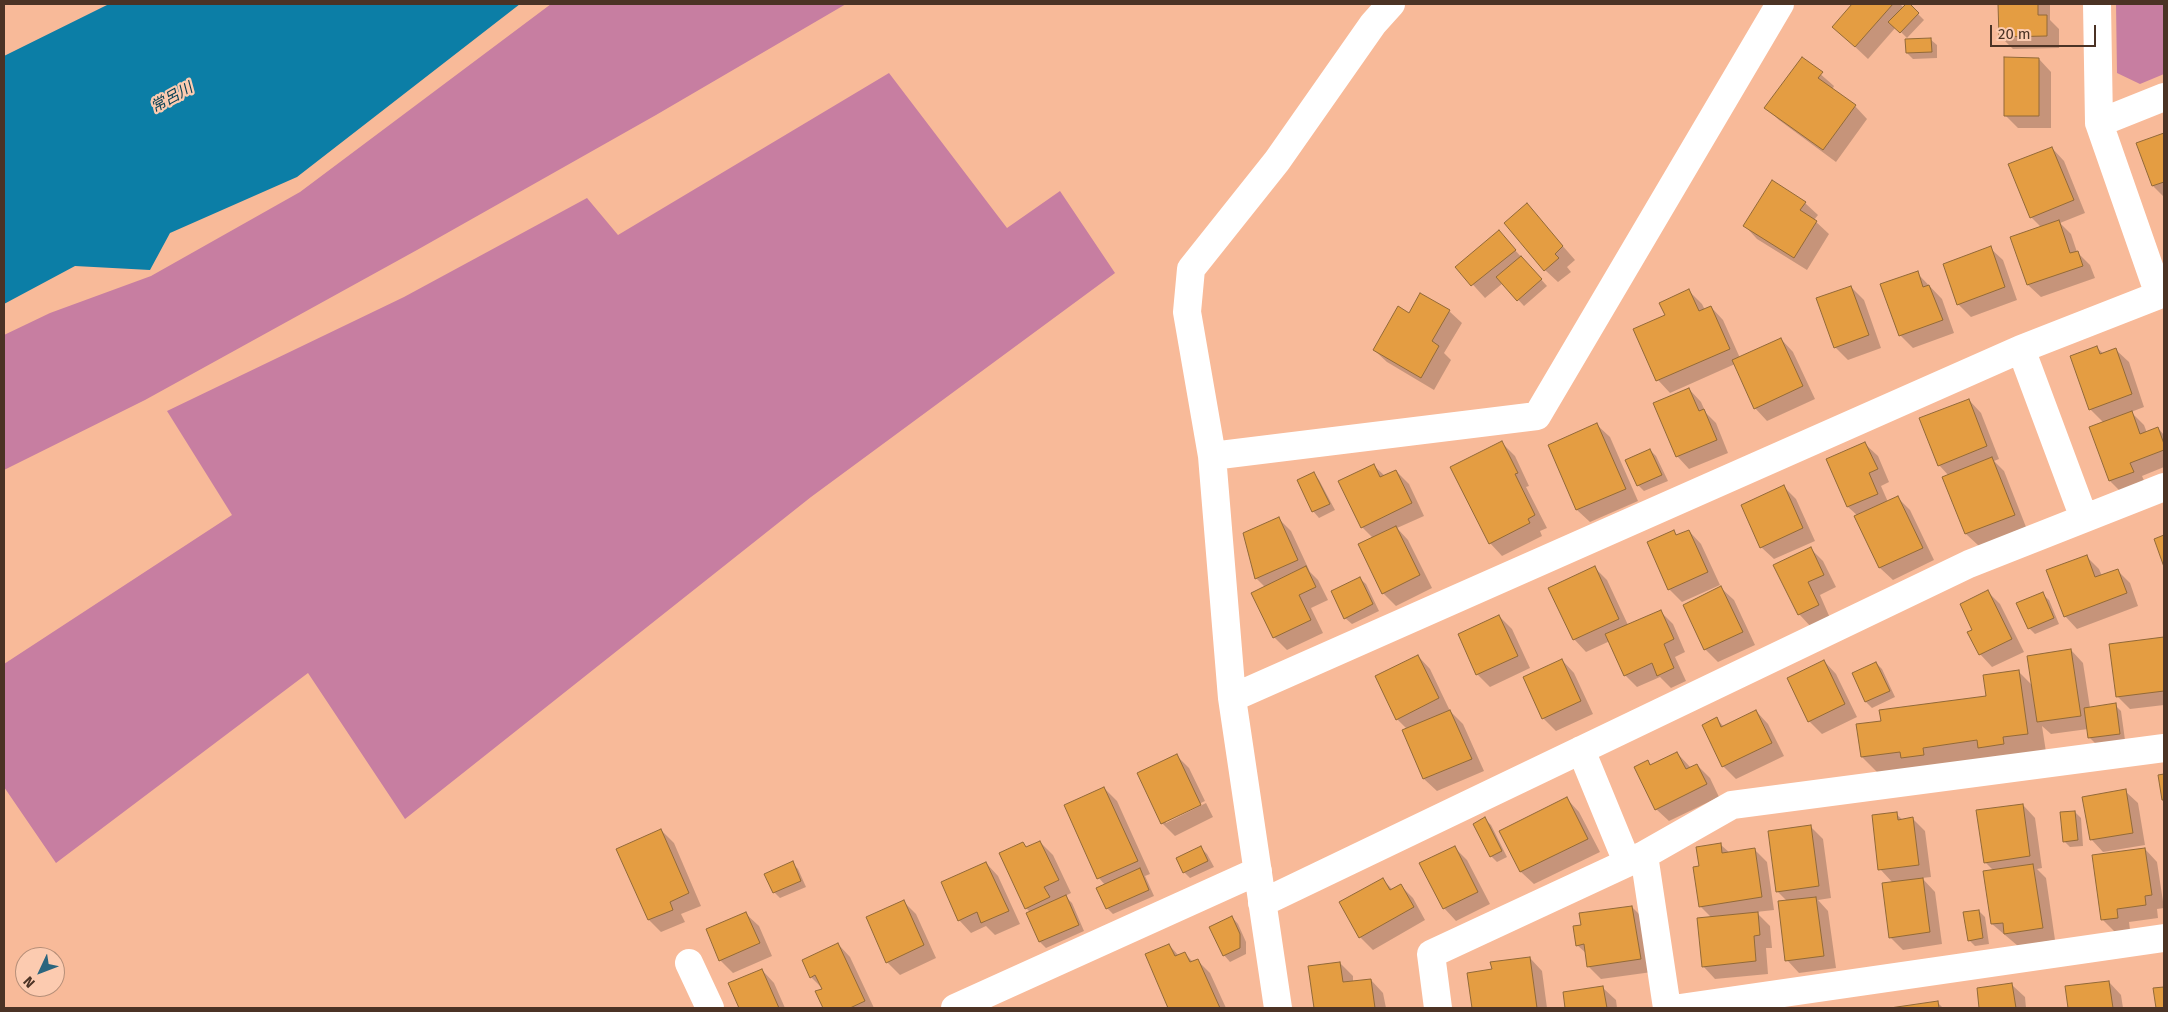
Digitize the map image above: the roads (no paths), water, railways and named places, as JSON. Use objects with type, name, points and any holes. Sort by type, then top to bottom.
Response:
[{"type":"street","points":[[1278,1008],[1232,698],[1212,456],[1187,312],[1191,269],[1277,161],[1373,24],[1391,4]]},
{"type":"street","points":[[1212,456],[1537,416],[1780,4]]},
{"type":"street","points":[[1232,698],[2021,349],[2161,294],[2099,123],[2097,4]]},
{"type":"street","points":[[2099,123],[2164,97]]},
{"type":"street","points":[[2021,349],[2084,518]]},
{"type":"street","points":[[1262,903],[1969,564],[2164,487]]},
{"type":"street","points":[[1438,1008],[1431,954],[1636,859],[1732,804],[2164,748]]},
{"type":"street","points":[[1581,750],[1636,859],[1667,1008]]},
{"type":"street","points":[[955,1008],[1258,871]]},
{"type":"street","points":[[1680,1008],[2164,938]]},
{"type":"street","points":[[689,963],[710,1008]]},
{"type":"water","name":"常呂川","points":[[109,4],[520,4],[297,177],[170,233],[150,270],[75,266],[4,304],[4,56]]}]
